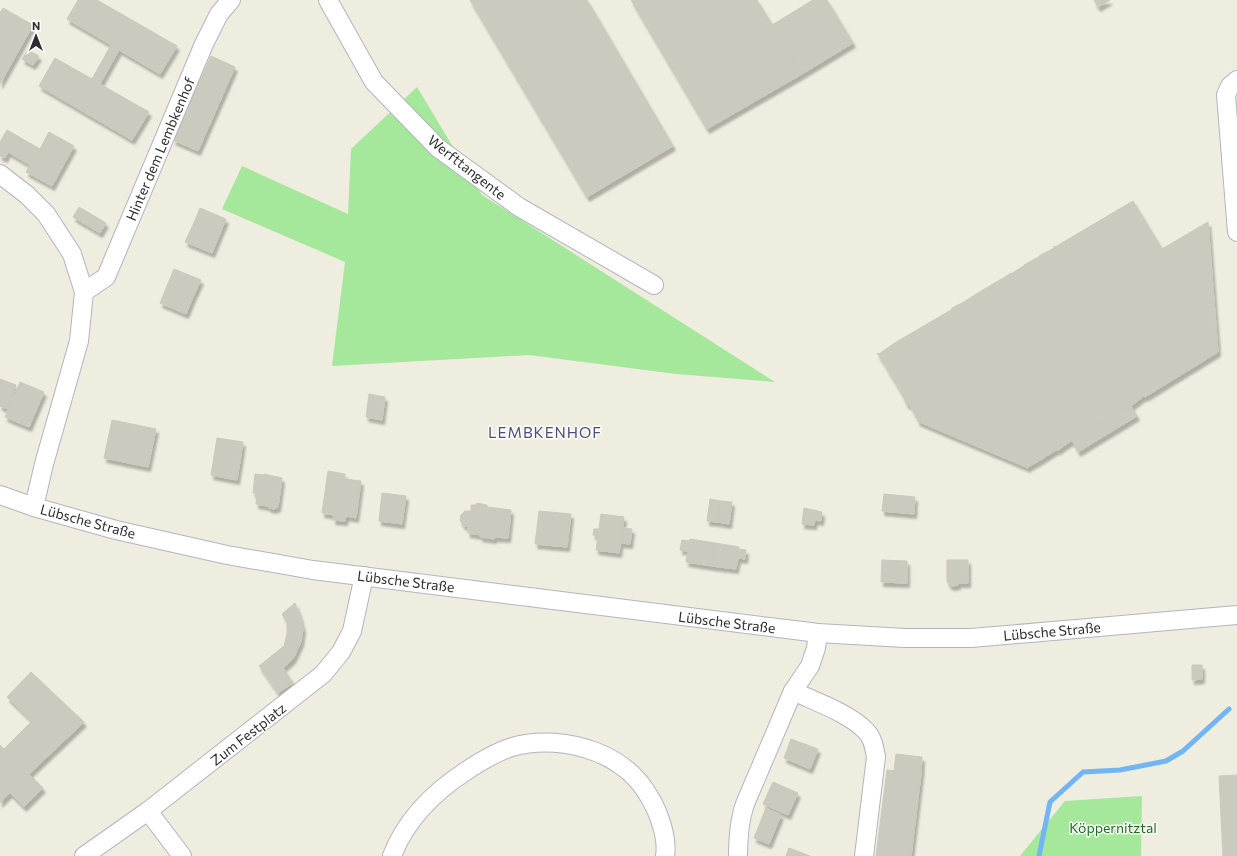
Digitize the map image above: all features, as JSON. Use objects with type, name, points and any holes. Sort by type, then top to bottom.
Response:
[{"type":"street","name":"Hinter dem Lembkenhof","points":[[84,292],[106,277],[204,44],[219,14],[231,0]]},
{"type":"street","name":"Werfttangente","points":[[328,0],[374,82],[438,148],[519,207],[654,285]]},
{"type":"street","points":[[1237,80],[1230,86],[1226,95],[1237,232]]},
{"type":"street","points":[[0,174],[27,195],[46,214],[72,254],[84,292],[79,341],[44,464],[34,507]]},
{"type":"street","name":"Lübsche Straße","points":[[0,495],[34,507],[116,530],[227,555],[313,570],[818,633],[905,638],[970,638],[1053,632],[1237,614]]},
{"type":"street","name":"Zum Festplatz","points":[[84,856],[148,811],[323,674],[341,652],[352,631],[364,576]]},
{"type":"street","points":[[738,856],[740,818],[793,691],[810,666],[816,648],[818,633]]},
{"type":"street","points":[[793,691],[851,719],[867,731],[874,743],[876,757],[864,856]]},
{"type":"street","points":[[392,856],[396,845],[418,812],[429,800],[453,780],[479,762],[496,753],[513,747],[540,743],[554,743],[586,749],[608,757],[634,775],[646,790],[656,807],[661,822],[665,856]]},
{"type":"street","points":[[148,811],[182,856]]},
{"type":"green space","points":[[417,87],[482,195],[775,382],[676,374],[529,355],[332,366],[345,262],[222,209],[242,166],[348,214],[351,149]]},
{"type":"green space","name":"Köppernitztal","points":[[1142,796],[1141,856],[1020,856],[1065,801]]},
{"type":"building","points":[[78,0],[97,0],[177,46],[160,74],[119,50],[100,84],[149,112],[132,140],[39,86],[55,58],[92,79],[111,45],[67,19]]},
{"type":"building","points":[[470,0],[587,0],[673,146],[587,197]]},
{"type":"building","points":[[631,0],[757,0],[802,74],[707,129]]},
{"type":"building","points":[[813,0],[827,0],[853,43],[802,74],[772,25]]},
{"type":"building","points":[[1094,0],[1110,0],[1098,7]]},
{"type":"building","points":[[3,8],[33,25],[0,84],[0,13]]},
{"type":"building","points":[[28,50],[39,56],[33,65],[22,59]]},
{"type":"building","points":[[211,56],[235,67],[198,151],[173,140]]},
{"type":"building","points":[[7,130],[40,149],[49,132],[74,146],[52,186],[26,172],[30,165],[8,152],[5,158],[0,156],[0,142]]},
{"type":"building","points":[[1133,201],[1162,249],[1208,222],[1218,352],[1145,397],[1144,396],[1131,406],[1130,405],[1115,414],[1101,424],[1100,423],[1086,431],[1086,433],[1072,440],[1072,442],[1071,441],[1028,468],[917,421],[918,420],[909,404],[907,405],[899,388],[897,388],[898,387],[888,371],[887,372],[888,370],[877,353],[879,354],[952,308],[1054,248],[1054,246],[1055,247]]},
{"type":"building","points":[[79,207],[106,223],[100,233],[73,217]]},
{"type":"building","points":[[200,208],[226,219],[219,236],[193,225]]},
{"type":"building","points":[[193,225],[219,236],[212,253],[185,242]]},
{"type":"building","points":[[174,269],[201,280],[193,297],[167,286]]},
{"type":"building","points":[[167,286],[193,297],[186,314],[160,303]]},
{"type":"building","points":[[0,379],[16,385],[8,409],[0,406]]},
{"type":"building","points":[[20,382],[44,392],[29,427],[5,417]]},
{"type":"building","points":[[369,394],[385,397],[382,420],[366,417]]},
{"type":"building","points":[[1130,405],[1137,416],[1078,452],[1072,440],[1086,433],[1100,423],[1101,424]]},
{"type":"building","points":[[112,420],[156,429],[148,467],[104,458]]},
{"type":"building","points":[[217,438],[243,442],[237,480],[211,475]]},
{"type":"building","points":[[328,471],[345,474],[344,479],[361,481],[356,518],[346,516],[345,521],[333,520],[334,515],[322,513]]},
{"type":"building","points":[[255,474],[264,474],[282,478],[278,507],[274,509],[256,504],[257,493],[253,493]]},
{"type":"building","points":[[382,493],[406,496],[402,524],[379,521]]},
{"type":"building","points":[[884,494],[915,497],[914,514],[882,511]]},
{"type":"building","points":[[710,499],[721,501],[718,522],[707,521]]},
{"type":"building","points":[[721,501],[732,502],[729,524],[718,522]]},
{"type":"building","points":[[477,503],[487,505],[487,507],[511,510],[508,538],[494,537],[494,539],[468,533],[468,527],[463,525],[460,520],[461,515],[465,511],[471,511],[471,505],[476,505]]},
{"type":"building","points":[[804,508],[822,512],[821,521],[815,520],[814,525],[802,524]]},
{"type":"building","points":[[539,511],[571,514],[567,547],[535,544]]},
{"type":"building","points":[[601,514],[624,517],[619,553],[596,550],[598,536],[593,535],[594,529],[599,529]]},
{"type":"building","points":[[623,528],[632,529],[630,544],[621,543]]},
{"type":"building","points":[[690,539],[715,543],[712,566],[686,562],[688,551],[680,550],[682,540],[690,541]]},
{"type":"building","points":[[715,543],[739,547],[739,549],[746,550],[745,559],[738,558],[736,569],[712,566]]},
{"type":"building","points":[[882,560],[907,561],[907,583],[881,582]]},
{"type":"building","points":[[947,560],[968,560],[968,583],[958,583],[958,585],[953,586],[949,585],[947,582]]},
{"type":"building","points":[[295,603],[303,629],[301,642],[293,659],[283,668],[293,683],[278,693],[259,666],[284,646],[287,634],[287,622],[282,614]]},
{"type":"building","points":[[1192,665],[1202,665],[1202,679],[1192,680]]},
{"type":"building","points":[[31,672],[84,722],[29,774],[43,788],[24,807],[10,793],[0,803],[0,745],[4,749],[32,721],[7,697]]},
{"type":"building","points":[[791,739],[818,749],[810,769],[784,758]]},
{"type":"building","points":[[896,754],[922,757],[921,774],[894,771]]},
{"type":"building","points":[[887,770],[921,774],[911,856],[876,856]]},
{"type":"building","points":[[1237,775],[1237,856],[1223,856],[1219,776]]},
{"type":"building","points":[[773,782],[798,793],[788,815],[763,804]]},
{"type":"building","points":[[766,808],[781,815],[769,844],[754,838]]},
{"type":"building","points":[[789,848],[810,856],[786,856]]},
{"type":"waterway","points":[[1039,856],[1050,802],[1083,772],[1120,770],[1166,761],[1183,751],[1229,709]]},
{"type":"district","name":"LEMBKENHOF","points":[[545,432]]}]
